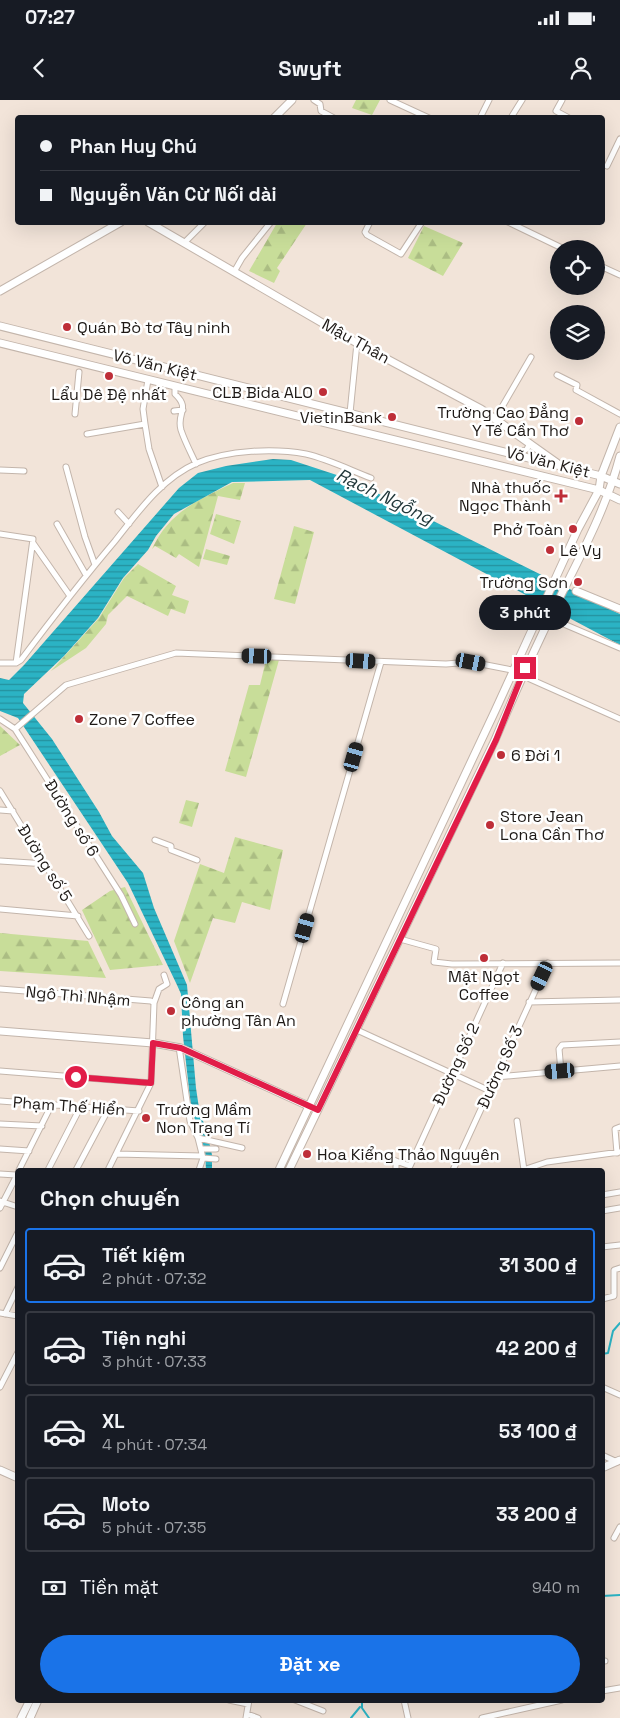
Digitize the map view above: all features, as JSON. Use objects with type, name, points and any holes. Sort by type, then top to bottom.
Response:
[{"type":"main road","points":[[277,115],[292,100]]},
{"type":"main road","points":[[2,290],[116,225]]},
{"type":"main road","name":"Mậu Thân","points":[[153,225],[357,343],[496,418],[559,465]]},
{"type":"main road","name":"Võ Văn Kiệt","points":[[1,325],[516,454],[601,476],[617,482]]},
{"type":"main road","name":"Võ Văn Kiệt","points":[[0,343],[599,490],[620,500]]},
{"type":"main road","points":[[281,1168],[431,850],[578,529],[599,490],[601,476],[620,427]]},
{"type":"main road","points":[[291,1168],[496,740],[524,670],[591,534],[608,494],[617,482],[620,456]]},
{"type":"main road","points":[[576,591],[620,609]]},
{"type":"main road","points":[[431,850],[441,854]]},
{"type":"main road","points":[[0,1031],[153,1043],[180,1048],[318,1110]]},
{"type":"main road","points":[[605,1467],[618,1461]]},
{"type":"main road","points":[[0,1470],[15,1477]]},
{"type":"main road","points":[[22,1718],[29,1703]]},
{"type":"main road","points":[[30,1718],[37,1703]]},
{"type":"street","points":[[314,100],[320,104],[321,111],[328,115]]},
{"type":"street","points":[[390,100],[422,115]]},
{"type":"street","points":[[482,115],[489,100]]},
{"type":"street","points":[[513,115],[522,100]]},
{"type":"street","points":[[562,100],[556,111],[564,115]]},
{"type":"street","points":[[606,166],[620,138]]},
{"type":"street","points":[[184,243],[202,225]]},
{"type":"street","points":[[234,272],[242,258],[269,225]]},
{"type":"street","points":[[368,225],[365,232],[367,235],[401,254],[420,225]]},
{"type":"street","points":[[514,225],[550,242]]},
{"type":"street","points":[[605,268],[620,275]]},
{"type":"street","points":[[350,413],[357,343]]},
{"type":"street","points":[[496,418],[531,357]]},
{"type":"street","points":[[75,414],[79,372]]},
{"type":"street","points":[[557,375],[577,385],[576,390],[620,414]]},
{"type":"street","points":[[148,380],[142,409],[150,449],[162,487]]},
{"type":"street","points":[[175,386],[175,394],[182,400],[181,429],[196,464]]},
{"type":"street","points":[[174,411],[183,410]]},
{"type":"street","points":[[87,434],[145,424]]},
{"type":"street","points":[[516,454],[527,449],[530,443]]},
{"type":"street","points":[[0,663],[16,663],[20,660],[86,575],[162,487],[196,464],[216,457],[256,452],[295,453],[321,459],[371,478]]},
{"type":"street","points":[[66,468],[85,537],[95,565]]},
{"type":"street","points":[[0,470],[24,471]]},
{"type":"street","points":[[118,512],[129,524]]},
{"type":"street","points":[[57,524],[86,575]]},
{"type":"street","points":[[0,534],[32,537],[33,542],[70,596]]},
{"type":"street","points":[[16,663],[33,542]]},
{"type":"street","points":[[559,622],[620,648]]},
{"type":"street","points":[[17,727],[68,684],[176,653],[446,664],[471,662],[512,670]]},
{"type":"street","points":[[283,1004],[381,662]]},
{"type":"street","points":[[524,670],[530,678],[620,719]]},
{"type":"street","name":"Đường số 6","points":[[0,719],[17,727],[136,924]]},
{"type":"street","name":"Đường số 5","points":[[0,791],[47,864],[89,936]]},
{"type":"street","points":[[0,810],[13,811]]},
{"type":"street","points":[[155,840],[172,846],[171,850],[198,860]]},
{"type":"street","points":[[0,861],[47,864]]},
{"type":"street","points":[[0,909],[78,916]]},
{"type":"street","points":[[400,939],[436,949],[434,962],[473,965],[620,963]]},
{"type":"street","name":"Đường Số 3","points":[[454,1168],[548,963]]},
{"type":"street","name":"Đường Số 2","points":[[396,1161],[410,1166],[451,1073],[503,964]]},
{"type":"street","points":[[109,1168],[139,1111],[151,1083],[154,1003],[159,989],[167,984],[164,974]]},
{"type":"street","name":"Ngô Thì Nhậm","points":[[0,989],[154,1003]]},
{"type":"street","points":[[529,1002],[620,1000]]},
{"type":"street","points":[[357,1030],[490,1091]]},
{"type":"street","points":[[560,1071],[559,1049],[562,1045],[620,1042]]},
{"type":"street","points":[[180,1048],[190,1121],[200,1138],[202,1149],[203,1158],[200,1168]]},
{"type":"street","points":[[496,1077],[620,1066]]},
{"type":"street","points":[[0,1071],[151,1083]]},
{"type":"street","name":"Phạm Thế Hiển","points":[[0,1101],[139,1111]]},
{"type":"street","points":[[20,1168],[52,1104]]},
{"type":"street","points":[[49,1168],[81,1106]]},
{"type":"street","points":[[77,1168],[109,1108]]},
{"type":"street","points":[[517,1121],[524,1168]]},
{"type":"street","points":[[0,1124],[42,1126]]},
{"type":"street","points":[[530,1168],[547,1162],[618,1152],[615,1129],[620,1127]]},
{"type":"street","points":[[200,1138],[242,1148]]},
{"type":"street","points":[[0,1149],[29,1151]]},
{"type":"street","points":[[202,1149],[213,1149]]},
{"type":"street","points":[[116,1154],[215,1159]]},
{"type":"street","points":[[388,1157],[396,1161],[396,1168]]},
{"type":"street","points":[[0,1174],[15,1173]]},
{"type":"street","points":[[0,1208],[15,1178]]},
{"type":"street","points":[[605,1194],[620,1192]]},
{"type":"street","points":[[2,1201],[15,1206]]},
{"type":"street","points":[[605,1210],[620,1208]]},
{"type":"street","points":[[0,1268],[15,1238]]},
{"type":"street","points":[[605,1248],[620,1245]]},
{"type":"street","points":[[605,1298],[613,1297],[617,1287],[614,1270],[620,1268]]},
{"type":"street","points":[[3,1314],[15,1293]]},
{"type":"street","points":[[0,1387],[15,1358]]},
{"type":"street","points":[[605,1388],[620,1395]]},
{"type":"street","points":[[605,1456],[618,1461]]},
{"type":"street","points":[[614,1538],[620,1527]]},
{"type":"street","points":[[605,1691],[620,1688]]},
{"type":"street","points":[[249,1703],[246,1716],[258,1718]]},
{"type":"street","points":[[303,1703],[323,1711]]},
{"type":"street","points":[[405,1703],[408,1718]]},
{"type":"street","points":[[482,1718],[549,1703]]},
{"type":"green space","points":[[356,100],[380,100],[372,115],[352,108]]},
{"type":"green space","points":[[276,225],[306,225],[277,268],[280,271],[274,283],[249,271]]},
{"type":"green space","points":[[424,226],[463,243],[443,276],[408,258]]},
{"type":"green space","points":[[233,483],[245,483],[240,500],[218,496],[199,567],[179,554],[176,558],[155,546],[152,549],[167,525],[176,516],[208,495]]},
{"type":"green space","points":[[216,514],[241,521],[234,544],[210,534]]},
{"type":"green space","points":[[294,526],[314,532],[295,604],[274,599]]},
{"type":"green space","points":[[206,549],[230,556],[227,565],[203,559]]},
{"type":"green space","points":[[138,564],[176,586],[172,595],[189,601],[185,614],[171,609],[168,616],[127,596],[108,615],[106,624],[86,648],[51,671],[99,618],[124,578]]},
{"type":"green space","points":[[266,660],[279,660],[246,777],[225,771],[249,685],[260,685]]},
{"type":"green space","points":[[0,726],[20,745],[0,756]]},
{"type":"green space","points":[[186,800],[199,803],[192,827],[179,823]]},
{"type":"green space","points":[[235,837],[283,850],[270,910],[242,902],[235,923],[213,918],[190,983],[174,941],[200,864],[224,873]]},
{"type":"green space","points":[[125,887],[163,965],[110,970],[82,910],[110,891]]},
{"type":"green space","points":[[0,933],[88,941],[106,978],[0,971]]},
{"type":"water","name":"Rạch Ngỗng","points":[[273,459],[291,460],[349,479],[620,614],[620,645],[310,480],[232,482],[174,514],[156,536],[148,550],[123,578],[98,618],[64,656],[24,694],[23,703],[52,739],[99,812],[112,836],[143,873],[154,908],[187,985],[196,1088],[200,1115],[206,1127],[212,1155],[212,1168],[206,1168],[205,1151],[191,1107],[183,1036],[181,994],[128,883],[18,718],[0,711],[0,678],[9,680],[24,665],[179,488],[198,473],[226,466]]},
{"type":"waterway","points":[[605,1354],[608,1353],[613,1331],[620,1323]]},
{"type":"waterway","points":[[605,1596],[620,1595]]},
{"type":"waterway","points":[[362,1703],[362,1708],[369,1718]]},
{"type":"waterway","points":[[351,1718],[360,1707]]},
{"type":"place","name":"Quán Bò tơ Tây ninh","points":[[67,327]]},
{"type":"place","name":"Lẩu Dê Đệ nhất","points":[[109,376]]},
{"type":"place","name":"CLB Bida ALO","points":[[323,392]]},
{"type":"place","name":"VietinBank","points":[[392,417]]},
{"type":"place","name":"Trường Cao Đẳng Y Tế Cần Thơ","points":[[579,421]]},
{"type":"place","name":"Nhà thuốc Ngọc Thành","points":[[561,496]]},
{"type":"place","name":"Phở Toàn","points":[[573,529]]},
{"type":"place","name":"Lê Vy","points":[[550,550]]},
{"type":"place","name":"Trường Sơn","points":[[578,582]]},
{"type":"place","name":"Zone 7 Coffee","points":[[79,719]]},
{"type":"place","name":"6 Đời 1","points":[[501,755]]},
{"type":"place","name":"Store Jean Lona Cần Thơ","points":[[490,825]]},
{"type":"place","name":"Mật Ngọt Coffee","points":[[484,958]]},
{"type":"place","name":"Công an phường Tân An","points":[[171,1011]]},
{"type":"place","name":"Trường Mầm Non Trạng Tí","points":[[146,1118]]},
{"type":"place","name":"Hoa Kiểng Thảo Nguyên","points":[[307,1154]]},
{"type":"route","points":[[76,1077],[151,1083],[153,1043],[166,1044],[181,1048],[318,1110],[496,740],[525,668]]}]
